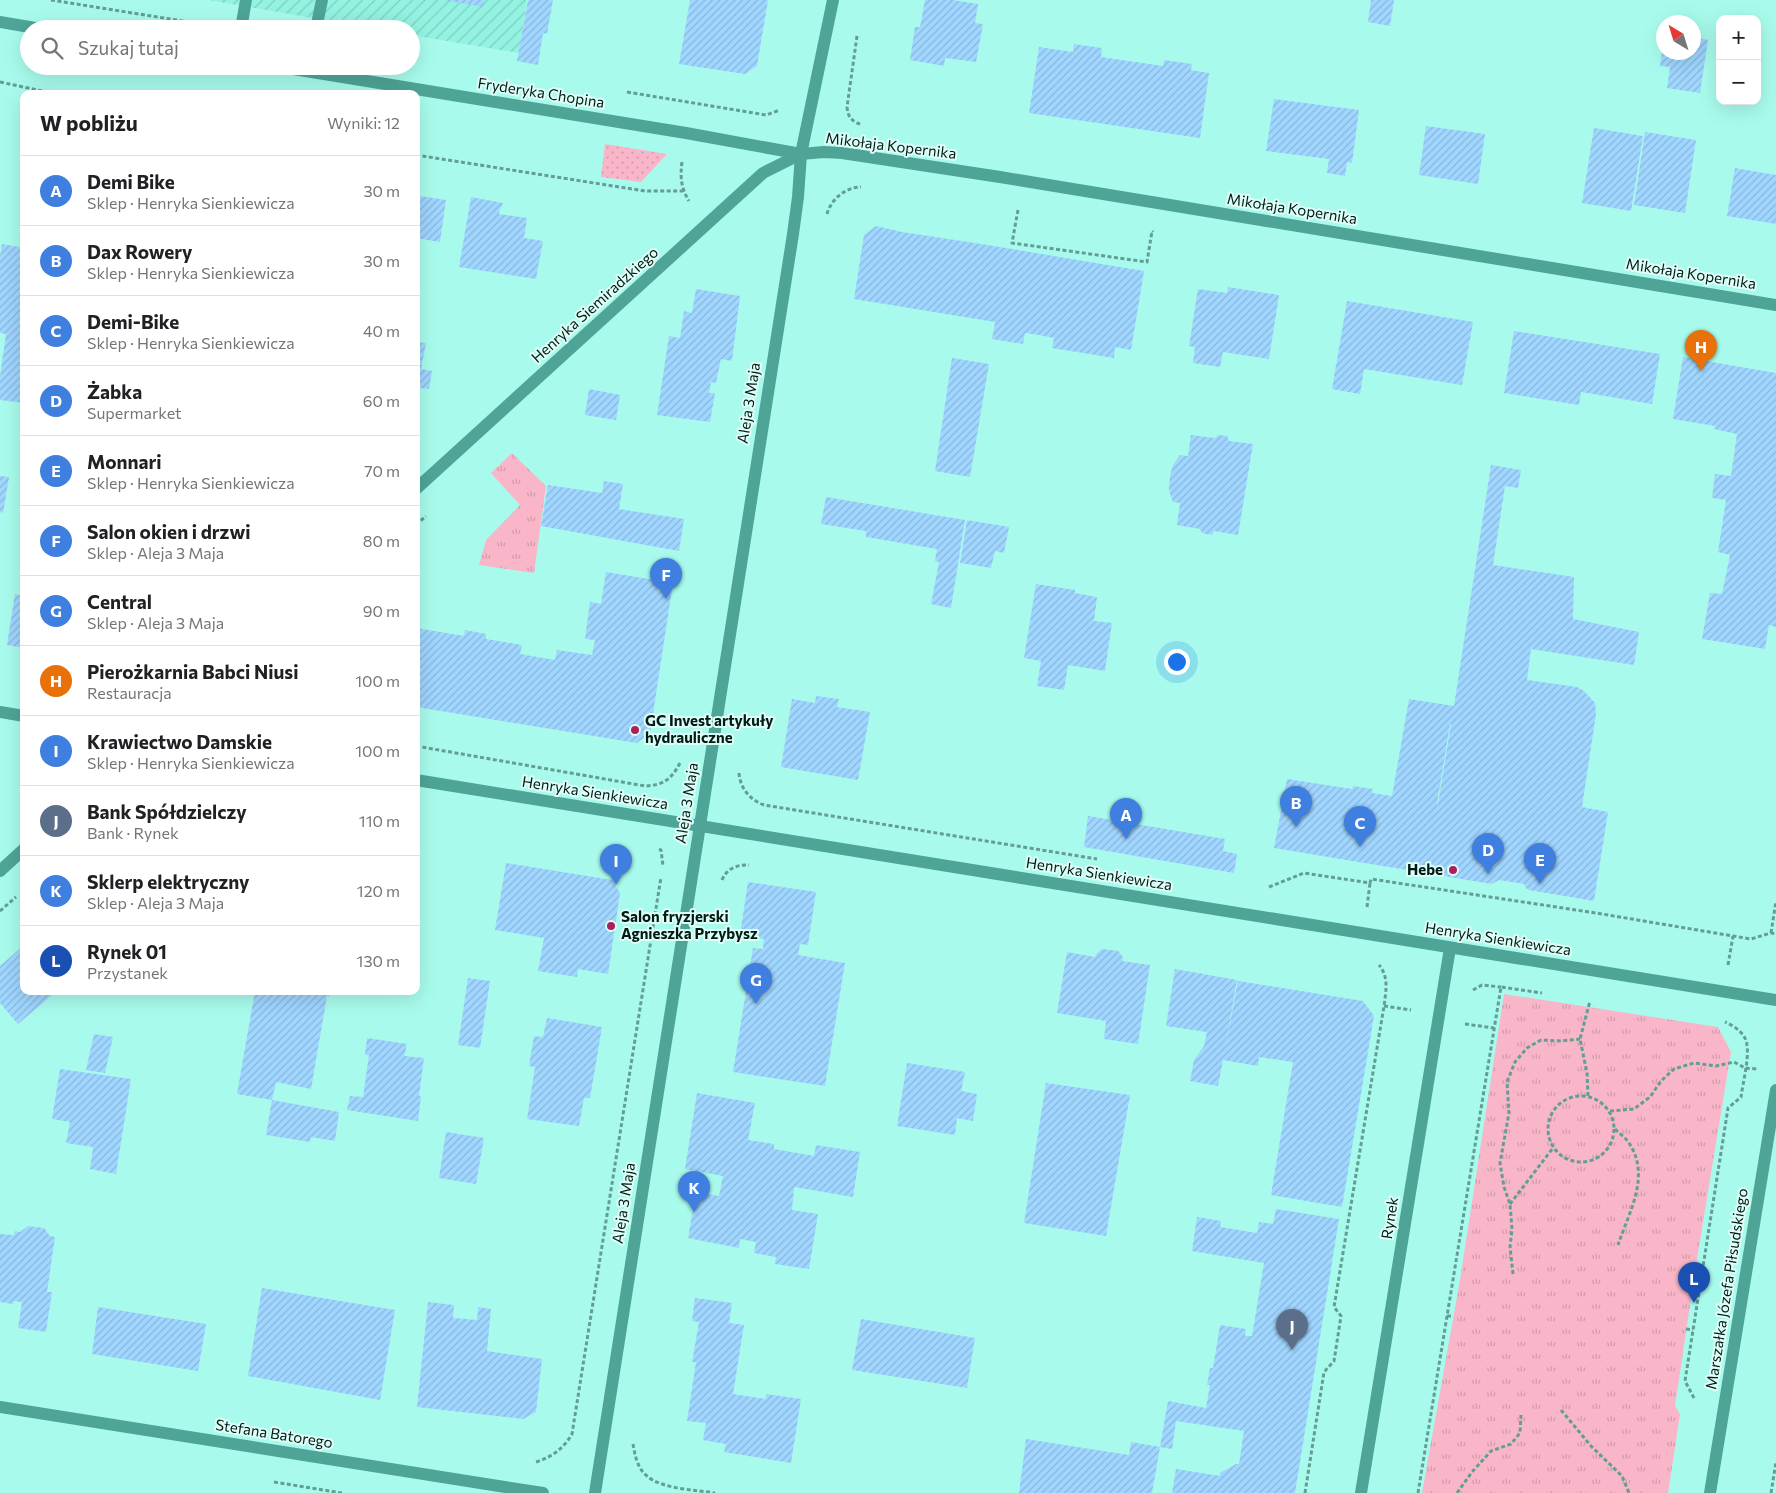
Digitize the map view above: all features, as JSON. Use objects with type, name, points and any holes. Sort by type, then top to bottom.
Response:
[{"type":"street","points":[[243,20],[246,0]]},
{"type":"street","points":[[318,20],[322,0]]},
{"type":"street","name":"Aleja 3 Maja","points":[[595,1493],[798,197],[801,154],[833,0]]},
{"type":"street","points":[[0,22],[20,25]]},
{"type":"street","name":"Fryderyka Chopina","points":[[344,75],[801,154]]},
{"type":"street","name":"Mikołaja Kopernika","points":[[801,154],[824,152],[842,154],[1000,177],[1776,305]]},
{"type":"street","name":"Henryka Siemiradzkiego","points":[[420,485],[763,173],[801,154]]},
{"type":"street","points":[[0,712],[20,715]]},
{"type":"street","name":"Henryka Sienkiewicza","points":[[420,781],[1776,1000]]},
{"type":"street","points":[[0,872],[20,853]]},
{"type":"street","name":"Rynek","points":[[1361,1493],[1450,948]]},
{"type":"street","name":"Marszałka Józefa Piłsudskiego","points":[[1710,1493],[1776,1090]]},
{"type":"street","name":"Stefana Batorego","points":[[0,1407],[543,1493]]},
{"type":"path","points":[[51,0],[176,20]]},
{"type":"path","points":[[852,72],[846,107],[848,115],[852,121],[870,126]]},
{"type":"path","points":[[0,82],[37,90]]},
{"type":"path","points":[[692,102],[766,115],[778,112],[786,107]]},
{"type":"path","points":[[420,156],[645,191],[683,191]]},
{"type":"path","points":[[682,157],[681,180],[683,191],[694,204]]},
{"type":"path","points":[[826,220],[827,211],[837,197],[855,187],[862,187]]},
{"type":"path","points":[[1009,208],[1019,210],[1012,243],[1147,262],[1152,231],[1162,233]]},
{"type":"path","points":[[420,747],[645,786],[666,781],[674,774],[680,762]]},
{"type":"path","points":[[738,769],[739,780],[746,792],[754,801],[764,805],[1105,860]]},
{"type":"path","points":[[533,1462],[545,1459],[556,1453],[566,1445],[572,1434],[663,864],[661,850],[656,849]]},
{"type":"path","points":[[720,885],[724,876],[732,868],[740,864],[754,865]]},
{"type":"path","points":[[1261,885],[1271,887],[1304,873],[1370,882],[1371,879],[1751,939],[1771,933],[1776,934]]},
{"type":"path","points":[[1366,912],[1370,882]]},
{"type":"path","points":[[0,911],[18,895]]},
{"type":"path","points":[[1771,933],[1776,901]]},
{"type":"path","points":[[1727,971],[1733,936]]},
{"type":"path","points":[[1305,1493],[1324,1372],[1334,1361],[1341,1316],[1334,1307],[1384,1006],[1385,972],[1378,964],[1371,962]]},
{"type":"path","points":[[1470,993],[1473,989],[1482,985],[1545,994]]},
{"type":"path","points":[[1418,1493],[1501,987]]},
{"type":"path","points":[[1581,999],[1600,1002]]},
{"type":"path","points":[[1588,1096],[1587,1073],[1580,1039],[1590,1000]]},
{"type":"path","points":[[1384,1006],[1412,1010]]},
{"type":"path","points":[[1463,1018],[1462,1024],[1494,1028]]},
{"type":"path","points":[[1693,1406],[1695,1397],[1685,1381],[1728,1108],[1741,1097],[1747,1043],[1741,1032],[1730,1024],[1718,1019]]},
{"type":"path","points":[[1513,1274],[1510,1247],[1512,1229],[1510,1204],[1504,1187],[1500,1163],[1509,1113],[1507,1082],[1515,1062],[1526,1048],[1541,1040],[1561,1041],[1580,1039]]},
{"type":"path","points":[[1610,1111],[1634,1108],[1650,1097],[1661,1081],[1674,1069],[1694,1063],[1716,1066],[1734,1062],[1745,1068]]},
{"type":"path","points":[[1615,1129],[1610,1146],[1596,1160],[1581,1163],[1564,1158],[1553,1148],[1548,1133],[1548,1120],[1558,1104],[1572,1096],[1588,1096],[1601,1101],[1610,1111],[1615,1129],[1629,1142],[1638,1162],[1639,1183],[1632,1209],[1618,1245]]},
{"type":"path","points":[[1510,1204],[1553,1148]]},
{"type":"path","points":[[1447,1316],[1453,1316]]},
{"type":"path","points":[[1686,1329],[1694,1330]]},
{"type":"path","points":[[1561,1410],[1590,1446],[1622,1476],[1629,1493]]},
{"type":"path","points":[[1457,1493],[1472,1472],[1491,1451],[1511,1444],[1520,1433],[1521,1415]]},
{"type":"path","points":[[632,1436],[638,1464],[646,1476],[658,1483],[715,1493]]},
{"type":"path","points":[[1771,1493],[1776,1462]]},
{"type":"shaded area","points":[[209,0],[527,0],[519,53],[420,36],[420,20],[324,20]]},
{"type":"green space","points":[[605,144],[667,154],[641,182],[601,177]]},
{"type":"green space","points":[[512,453],[546,486],[534,573],[479,565],[486,540],[520,505],[491,473]]},
{"type":"green space","points":[[1504,994],[1718,1027],[1731,1052],[1675,1406],[1680,1414],[1668,1493],[1422,1493],[1460,1280]]},
{"type":"building","points":[[444,0],[484,0],[483,7]]},
{"type":"building","points":[[528,0],[553,0],[547,34],[543,33],[538,65],[517,61]]},
{"type":"building","points":[[690,0],[768,0],[757,66],[745,74],[679,64]]},
{"type":"building","points":[[925,0],[953,0],[978,4],[975,23],[983,24],[976,62],[945,58],[944,66],[910,60],[915,27],[920,27]]},
{"type":"building","points":[[1371,0],[1394,0],[1390,26],[1368,22]]},
{"type":"building","points":[[1701,38],[1708,40],[1700,93],[1667,88],[1670,67],[1660,66],[1661,60],[1701,60]]},
{"type":"building","points":[[1074,44],[1102,48],[1101,57],[1163,66],[1164,60],[1192,64],[1191,70],[1209,73],[1200,138],[1029,113],[1039,47],[1073,52]]},
{"type":"building","points":[[1274,99],[1359,110],[1352,163],[1347,162],[1345,176],[1327,173],[1329,159],[1266,151]]},
{"type":"building","points":[[1426,126],[1485,134],[1478,184],[1419,175]]},
{"type":"building","points":[[1594,128],[1643,136],[1631,211],[1582,203]]},
{"type":"building","points":[[1645,132],[1696,140],[1685,213],[1634,205]]},
{"type":"building","points":[[1735,168],[1776,175],[1776,224],[1727,216]]},
{"type":"building","points":[[420,196],[446,200],[440,242],[420,239]]},
{"type":"building","points":[[471,197],[503,203],[499,214],[527,218],[524,238],[543,241],[536,279],[459,267]]},
{"type":"building","points":[[876,226],[902,232],[1144,271],[1131,350],[1115,347],[1114,358],[1052,348],[1054,338],[1039,335],[1025,333],[1023,344],[992,339],[995,322],[854,299],[864,235]]},
{"type":"building","points":[[2,244],[20,247],[20,402],[0,400],[0,377],[6,334],[0,333],[0,256]]},
{"type":"building","points":[[1228,287],[1279,295],[1269,359],[1223,352],[1220,367],[1193,363],[1195,347],[1189,346],[1198,289],[1227,293]]},
{"type":"building","points":[[696,289],[740,296],[732,361],[721,359],[716,383],[711,382],[709,393],[715,393],[710,422],[657,415],[669,336],[680,338],[684,311],[692,313]]},
{"type":"building","points":[[1347,301],[1473,322],[1462,385],[1364,369],[1360,394],[1332,389]]},
{"type":"building","points":[[1514,331],[1660,354],[1652,404],[1581,392],[1579,405],[1504,393]]},
{"type":"building","points":[[420,342],[426,343],[421,369],[432,371],[429,389],[420,388]]},
{"type":"building","points":[[1683,357],[1776,373],[1776,627],[1769,625],[1765,649],[1702,639],[1710,593],[1722,594],[1730,555],[1718,552],[1726,500],[1712,498],[1715,474],[1731,476],[1737,434],[1714,429],[1715,426],[1673,419]]},
{"type":"building","points":[[952,358],[989,364],[970,477],[935,471]]},
{"type":"building","points":[[589,389],[620,395],[616,420],[585,415]]},
{"type":"building","points":[[1191,435],[1215,438],[1218,435],[1227,436],[1229,441],[1253,444],[1238,535],[1214,531],[1212,535],[1202,533],[1200,529],[1177,525],[1180,503],[1173,502],[1171,497],[1169,489],[1170,476],[1173,465],[1180,455],[1188,456]]},
{"type":"building","points":[[1491,465],[1521,470],[1518,488],[1505,486],[1493,565],[1574,577],[1573,619],[1639,632],[1634,665],[1531,649],[1527,680],[1577,687],[1584,691],[1595,703],[1596,714],[1582,807],[1608,812],[1594,901],[1529,890],[1524,884],[1499,880],[1492,884],[1274,848],[1287,779],[1352,789],[1353,786],[1373,789],[1372,793],[1392,796],[1409,699],[1454,706]],"holes":[[[1450,724],[1438,804],[1437,804]]]},
{"type":"building","points":[[0,476],[9,477],[3,513],[0,512]]},
{"type":"building","points":[[604,481],[623,484],[619,509],[684,519],[679,551],[541,526],[548,485],[602,493]]},
{"type":"building","points":[[826,497],[965,520],[951,608],[931,604],[939,562],[935,561],[937,549],[866,537],[866,531],[821,524]]},
{"type":"building","points":[[967,520],[1009,527],[1004,553],[995,551],[991,568],[960,563]]},
{"type":"building","points":[[606,572],[673,583],[650,733],[637,743],[420,708],[420,629],[464,636],[465,630],[486,634],[486,639],[522,645],[520,654],[555,660],[557,650],[592,655],[595,640],[585,639],[590,602],[601,604]]},
{"type":"building","points":[[1036,584],[1075,590],[1075,593],[1097,597],[1094,621],[1112,623],[1105,671],[1068,665],[1064,690],[1037,686],[1041,661],[1024,658]]},
{"type":"building","points":[[15,594],[20,595],[20,647],[7,645]]},
{"type":"building","points":[[816,696],[839,699],[837,707],[870,712],[858,780],[781,767],[792,699],[815,703]]},
{"type":"building","points":[[1088,816],[1225,839],[1223,851],[1237,854],[1234,873],[1084,847]]},
{"type":"building","points":[[506,863],[612,880],[620,893],[608,974],[578,969],[577,977],[538,971],[544,938],[495,930]]},
{"type":"building","points":[[748,882],[816,892],[808,945],[800,944],[798,955],[845,963],[825,1086],[733,1072],[753,948],[763,949],[764,939],[740,935]]},
{"type":"building","points":[[20,948],[20,995],[52,995],[18,1024],[0,1003],[0,966]]},
{"type":"building","points":[[1102,949],[1118,951],[1123,957],[1122,961],[1150,965],[1138,1044],[1104,1039],[1106,1021],[1057,1013],[1067,952],[1095,957]]},
{"type":"building","points":[[1175,969],[1237,980],[1224,1055],[1238,981],[1363,1001],[1374,1016],[1342,1207],[1271,1195],[1293,1062],[1259,1057],[1258,1066],[1223,1060],[1218,1086],[1190,1081],[1194,1060],[1204,1046],[1207,1032],[1166,1026]]},
{"type":"building","points":[[468,978],[490,981],[480,1048],[458,1045]]},
{"type":"building","points":[[254,995],[329,995],[329,997],[327,996],[311,1089],[276,1082],[272,1100],[237,1094]]},
{"type":"building","points":[[547,1018],[602,1027],[590,1098],[584,1098],[579,1126],[527,1119],[535,1067],[529,1066],[534,1036],[543,1037]]},
{"type":"building","points":[[94,1034],[113,1037],[105,1073],[86,1070]]},
{"type":"building","points":[[367,1038],[407,1044],[404,1056],[424,1058],[418,1121],[347,1110],[350,1096],[363,1097],[369,1055],[365,1055]]},
{"type":"building","points":[[907,1063],[965,1072],[961,1091],[977,1094],[973,1121],[957,1118],[955,1135],[897,1126]]},
{"type":"building","points":[[60,1069],[131,1079],[116,1174],[90,1169],[93,1147],[66,1143],[70,1122],[52,1119]]},
{"type":"building","points":[[1046,1083],[1130,1095],[1106,1236],[1024,1223]]},
{"type":"building","points":[[697,1093],[755,1103],[748,1140],[774,1144],[774,1149],[814,1156],[816,1145],[860,1152],[853,1197],[794,1187],[792,1210],[818,1214],[809,1269],[775,1264],[776,1257],[754,1253],[756,1242],[740,1239],[739,1248],[688,1238],[696,1192],[719,1196],[723,1176],[685,1169]]},
{"type":"building","points":[[272,1100],[339,1112],[335,1141],[311,1137],[310,1142],[266,1135]]},
{"type":"building","points":[[446,1132],[484,1138],[476,1184],[439,1178]]},
{"type":"building","points":[[1276,1209],[1339,1219],[1295,1493],[1172,1493],[1176,1469],[1220,1476],[1220,1473],[1239,1464],[1244,1431],[1176,1421],[1172,1449],[1160,1447],[1168,1401],[1206,1408],[1210,1385],[1207,1385],[1210,1368],[1213,1368],[1220,1325],[1246,1329],[1245,1336],[1252,1336],[1264,1263],[1192,1251],[1197,1217],[1221,1221],[1220,1227],[1257,1233],[1259,1222],[1273,1224]]},
{"type":"building","points":[[28,1226],[44,1228],[50,1236],[55,1237],[47,1292],[52,1292],[46,1332],[18,1328],[22,1302],[14,1301],[13,1304],[0,1302],[0,1234],[14,1235],[15,1231],[20,1232]]},
{"type":"building","points":[[262,1288],[395,1310],[380,1400],[248,1376]]},
{"type":"building","points":[[695,1298],[732,1303],[729,1323],[744,1325],[733,1394],[766,1399],[766,1394],[801,1399],[791,1463],[724,1452],[726,1444],[703,1440],[706,1423],[687,1421],[696,1362],[692,1362],[699,1322],[692,1321]]},
{"type":"building","points":[[428,1302],[454,1305],[453,1318],[477,1320],[478,1307],[491,1309],[487,1351],[542,1359],[536,1412],[523,1419],[417,1407]]},
{"type":"building","points":[[98,1307],[206,1324],[198,1371],[92,1354]]},
{"type":"building","points":[[861,1319],[975,1338],[967,1388],[852,1370]]},
{"type":"building","points":[[1026,1439],[1129,1455],[1131,1442],[1160,1447],[1152,1493],[1019,1493]]},
{"type":"place","name":"Pierożkarnia Babci Niusi","points":[[1701,371]]},
{"type":"place","name":"Salon okien i drzwi","points":[[666,599]]},
{"type":"place","name":"GC Invest artykuły hydrauliczne","points":[[635,730]]},
{"type":"place","name":"Dax Rowery","points":[[1296,827]]},
{"type":"place","name":"Demi Bike","points":[[1126,839]]},
{"type":"place","name":"Demi-Bike","points":[[1360,847]]},
{"type":"place","name":"Hebe","points":[[1453,870]]},
{"type":"place","name":"Żabka","points":[[1488,874]]},
{"type":"place","name":"Monnari","points":[[1540,884]]},
{"type":"place","name":"Krawiectwo Damskie","points":[[616,885]]},
{"type":"place","name":"Salon fryzjerski Agnieszka Przybysz","points":[[611,926]]},
{"type":"place","name":"Central","points":[[756,1004]]},
{"type":"place","name":"Sklerp elektryczny","points":[[694,1212]]},
{"type":"place","name":"Rynek 01","points":[[1694,1303]]},
{"type":"place","name":"Bank Spółdzielczy","points":[[1292,1350]]}]
